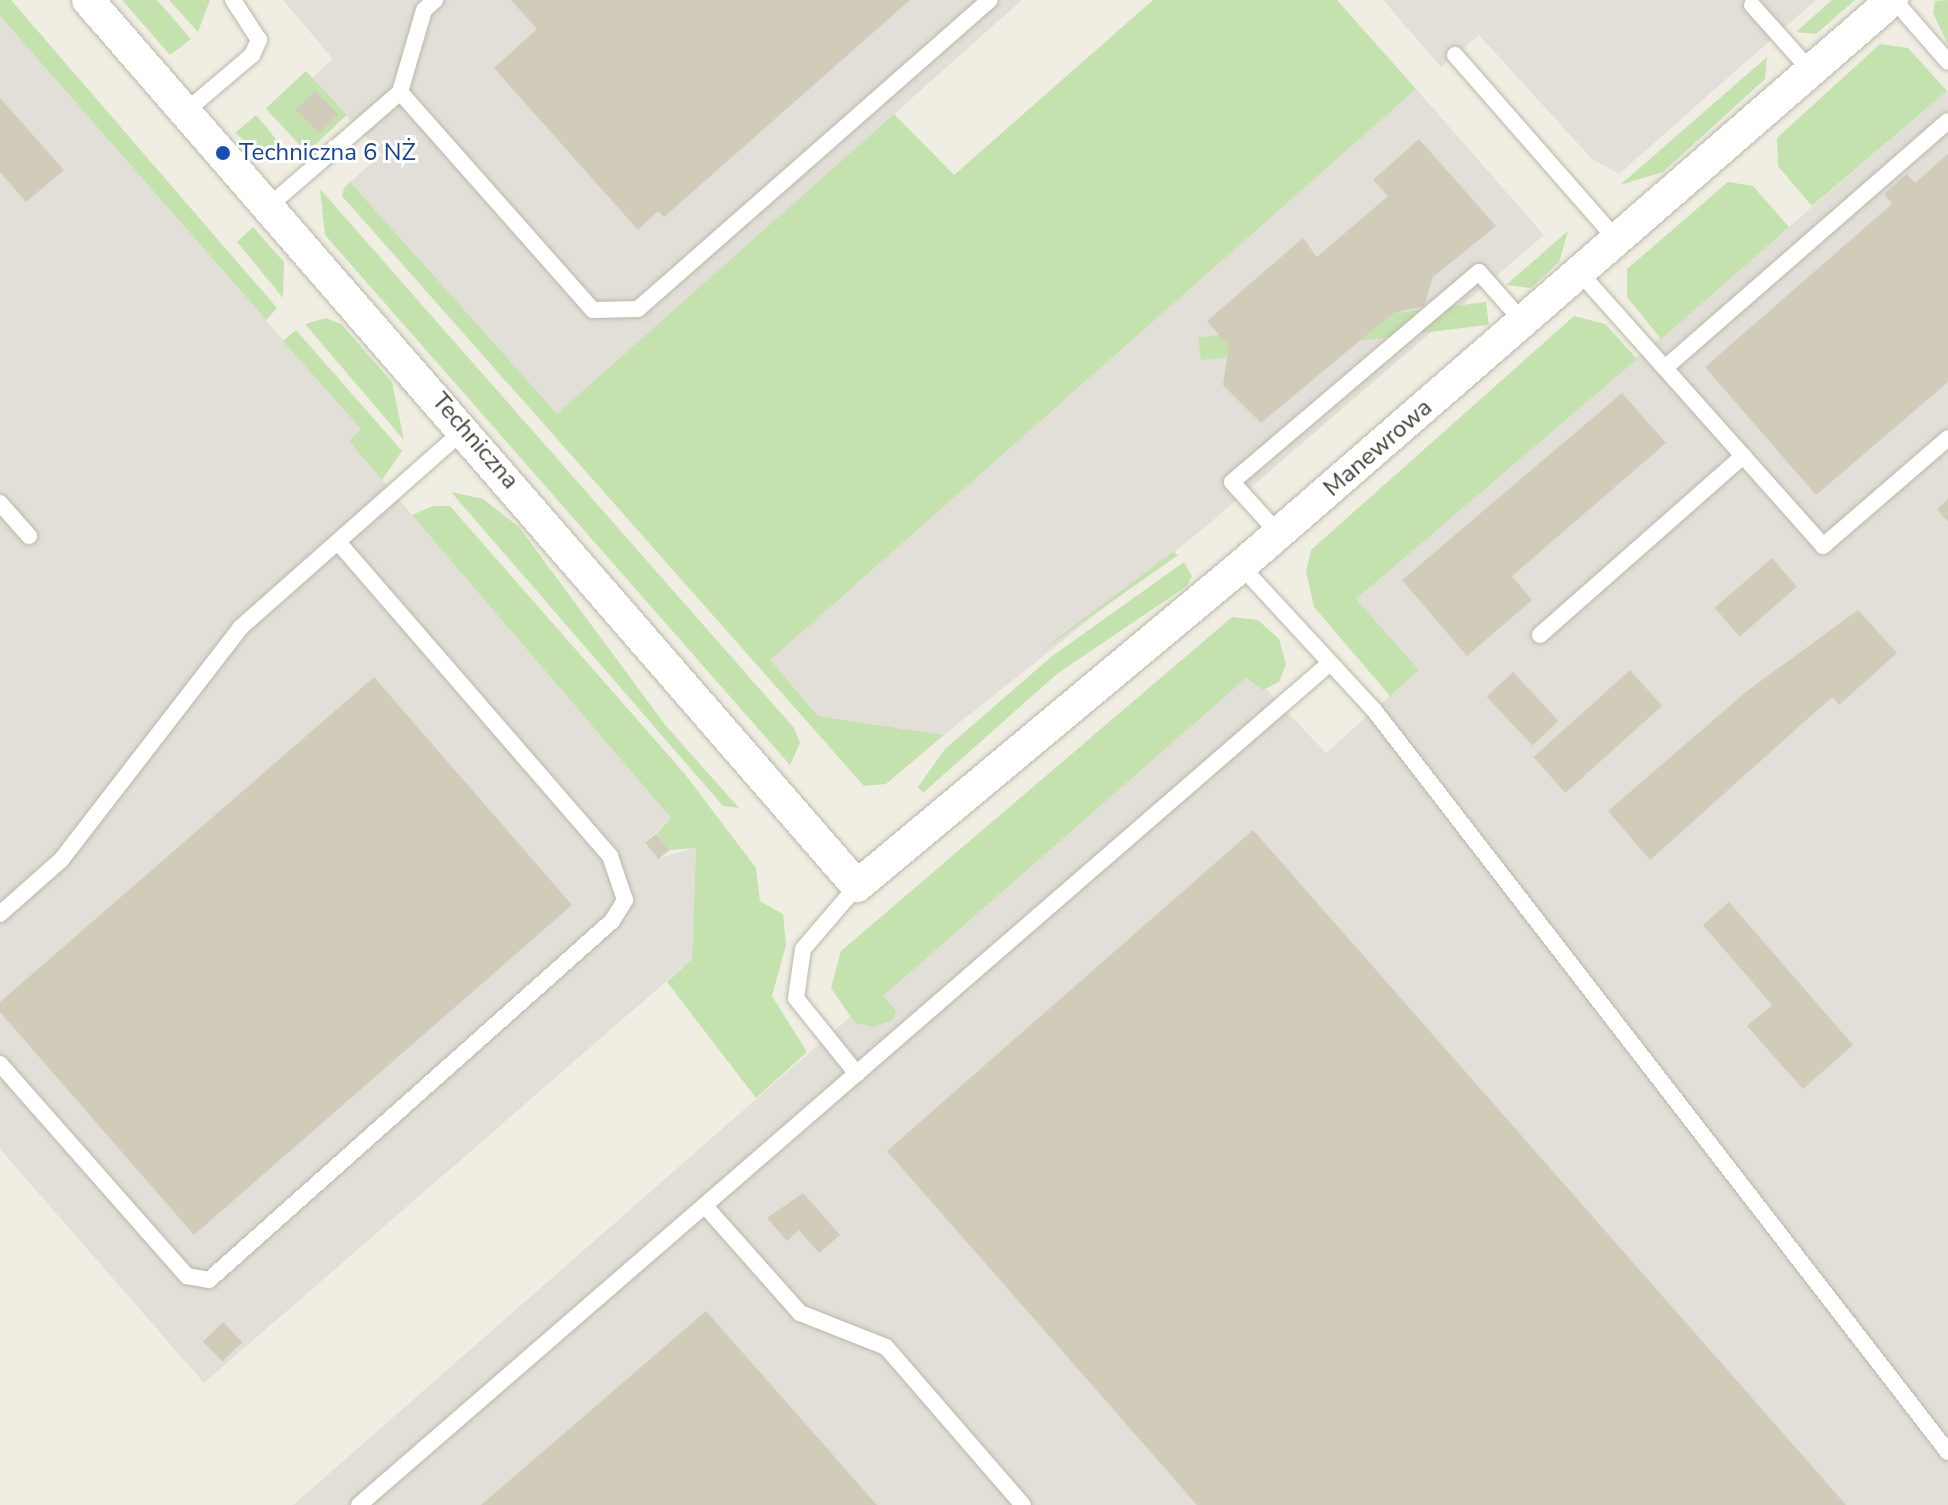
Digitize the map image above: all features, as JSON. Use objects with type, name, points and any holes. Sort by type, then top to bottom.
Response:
[{"type":"street","name":"Techniczna","points":[[88,0],[465,429],[857,886]]},
{"type":"street","name":"Manewrowa","points":[[857,886],[1279,534],[1893,0]]},
{"type":"lane","points":[[186,111],[252,55],[259,40],[233,0]]},
{"type":"lane","points":[[269,206],[400,92],[424,10],[435,0]]},
{"type":"lane","points":[[400,92],[593,310],[638,309],[990,0]]},
{"type":"lane","points":[[1893,0],[1948,62]]},
{"type":"lane","points":[[1752,5],[1812,72]]},
{"type":"lane","points":[[1455,55],[1618,241]]},
{"type":"lane","points":[[1666,367],[1948,121]]},
{"type":"lane","points":[[1279,534],[1232,482],[1479,272],[1524,323]]},
{"type":"lane","points":[[1581,274],[1823,546],[1948,438]]},
{"type":"lane","points":[[0,914],[61,860],[240,628],[465,429]]},
{"type":"lane","points":[[1540,635],[1743,456]]},
{"type":"lane","points":[[0,503],[29,536]]},
{"type":"lane","points":[[0,1064],[187,1276],[209,1280],[612,921],[625,900],[610,856],[339,543]]},
{"type":"lane","points":[[1241,566],[1330,663],[1948,1452]]},
{"type":"lane","points":[[359,1505],[1330,663]]},
{"type":"lane","points":[[857,886],[803,949],[796,998],[857,1074]]},
{"type":"lane","points":[[705,1206],[800,1313],[886,1347],[1023,1505]]},
{"type":"shaded area","points":[[283,0],[1022,0],[557,415],[350,182],[382,154],[312,78],[333,59]]},
{"type":"shaded area","points":[[1383,0],[1816,0],[1619,174],[1592,159],[1479,35],[1441,67]]},
{"type":"shaded area","points":[[0,16],[361,429],[349,441],[671,818],[645,843],[658,859],[696,847],[692,959],[204,1383],[0,1149]]},
{"type":"shaded area","points":[[1416,89],[1544,235],[1204,528],[944,735],[818,716],[769,660]]},
{"type":"shaded area","points":[[1948,90],[1948,1505],[293,1505],[1247,669],[1326,753],[1419,670],[1356,599]]},
{"type":"green space","points":[[0,0],[11,0],[277,308],[266,320],[0,16]]},
{"type":"green space","points":[[122,0],[157,0],[191,39],[170,55]]},
{"type":"green space","points":[[169,0],[210,0],[198,32]]},
{"type":"green space","points":[[1153,0],[1337,0],[1416,89],[770,660],[818,716],[944,735],[886,784],[864,786],[342,196],[344,188],[350,182],[557,414],[894,114],[954,175]]},
{"type":"green space","points":[[1832,0],[1855,0],[1816,34],[1796,32]]},
{"type":"green space","points":[[1948,0],[1948,45],[1933,13],[1935,1]]},
{"type":"green space","points":[[1880,44],[1908,48],[1947,91],[1812,206],[1778,166],[1777,138]]},
{"type":"green space","points":[[1767,57],[1765,79],[1663,172],[1620,185]]},
{"type":"green space","points":[[306,71],[347,115],[307,152],[266,109]]},
{"type":"green space","points":[[256,115],[290,156],[253,148],[235,133]]},
{"type":"green space","points":[[1728,182],[1753,186],[1789,227],[1661,339],[1627,297],[1627,269]]},
{"type":"green space","points":[[320,189],[794,728],[800,743],[790,765],[325,235]]},
{"type":"green space","points":[[253,227],[284,262],[283,298],[237,242]]},
{"type":"green space","points":[[1568,231],[1559,262],[1531,288],[1506,285]]},
{"type":"green space","points":[[1486,302],[1489,325],[1201,360],[1198,337]]},
{"type":"green space","points":[[1574,316],[1605,324],[1637,359],[1356,599],[1419,670],[1390,696],[1314,607],[1306,572],[1311,550]]},
{"type":"green space","points":[[326,318],[341,324],[392,382],[404,440],[305,324]]},
{"type":"green space","points":[[296,330],[402,451],[382,480],[349,441],[361,429],[283,341]]},
{"type":"green space","points":[[451,492],[483,499],[519,527],[666,726],[739,808],[723,806]]},
{"type":"green space","points":[[433,506],[450,506],[684,773],[756,868],[760,901],[783,914],[786,945],[772,996],[807,1052],[756,1098],[667,982],[692,959],[696,848],[669,850],[656,834],[671,818],[412,515]]},
{"type":"green space","points":[[1173,552],[1178,555],[1042,651],[1067,631]]},
{"type":"green space","points":[[1184,562],[1192,576],[1187,586],[1058,673],[923,793],[918,787],[945,749],[1051,657]]},
{"type":"green space","points":[[1232,617],[1258,620],[1279,639],[1286,664],[1279,682],[1263,690],[1246,678],[883,996],[896,1011],[893,1020],[873,1027],[855,1023],[831,988],[841,951]]},
{"type":"building","points":[[511,0],[910,0],[664,217],[658,211],[638,230],[494,68],[537,29]]},
{"type":"building","points":[[315,91],[338,114],[319,133],[296,110]]},
{"type":"building","points":[[0,98],[64,170],[26,202],[0,172]]},
{"type":"building","points":[[1419,139],[1496,226],[1433,277],[1424,306],[1393,313],[1261,423],[1223,385],[1229,346],[1207,321],[1303,238],[1317,257],[1388,196],[1373,180]]},
{"type":"building","points":[[1948,154],[1948,382],[1816,495],[1705,367],[1892,204],[1884,194],[1907,174],[1915,183]]},
{"type":"building","points":[[1622,393],[1666,443],[1512,576],[1532,600],[1467,656],[1402,580]]},
{"type":"building","points":[[1948,499],[1948,522],[1937,509]]},
{"type":"building","points":[[1772,558],[1797,587],[1740,637],[1715,608]]},
{"type":"building","points":[[1858,610],[1897,653],[1839,705],[1832,697],[1650,860],[1608,811],[1747,691]]},
{"type":"building","points":[[1630,670],[1662,706],[1566,793],[1533,757]]},
{"type":"building","points":[[1513,672],[1559,721],[1532,746],[1487,697]]},
{"type":"building","points":[[374,677],[572,905],[194,1235],[0,1012],[0,1002]]},
{"type":"building","points":[[1253,830],[1846,1505],[1197,1505],[887,1151]]},
{"type":"building","points":[[656,834],[669,850],[658,859],[645,843]]},
{"type":"building","points":[[1729,902],[1853,1045],[1803,1089],[1747,1026],[1772,1005],[1703,925]]},
{"type":"building","points":[[803,1193],[840,1235],[819,1253],[799,1230],[787,1241],[767,1218]]},
{"type":"building","points":[[706,1311],[877,1505],[481,1505]]},
{"type":"building","points":[[223,1322],[242,1342],[222,1362],[203,1341]]},
{"type":"place","name":"Techniczna 6 NŻ","points":[[223,153]]}]
